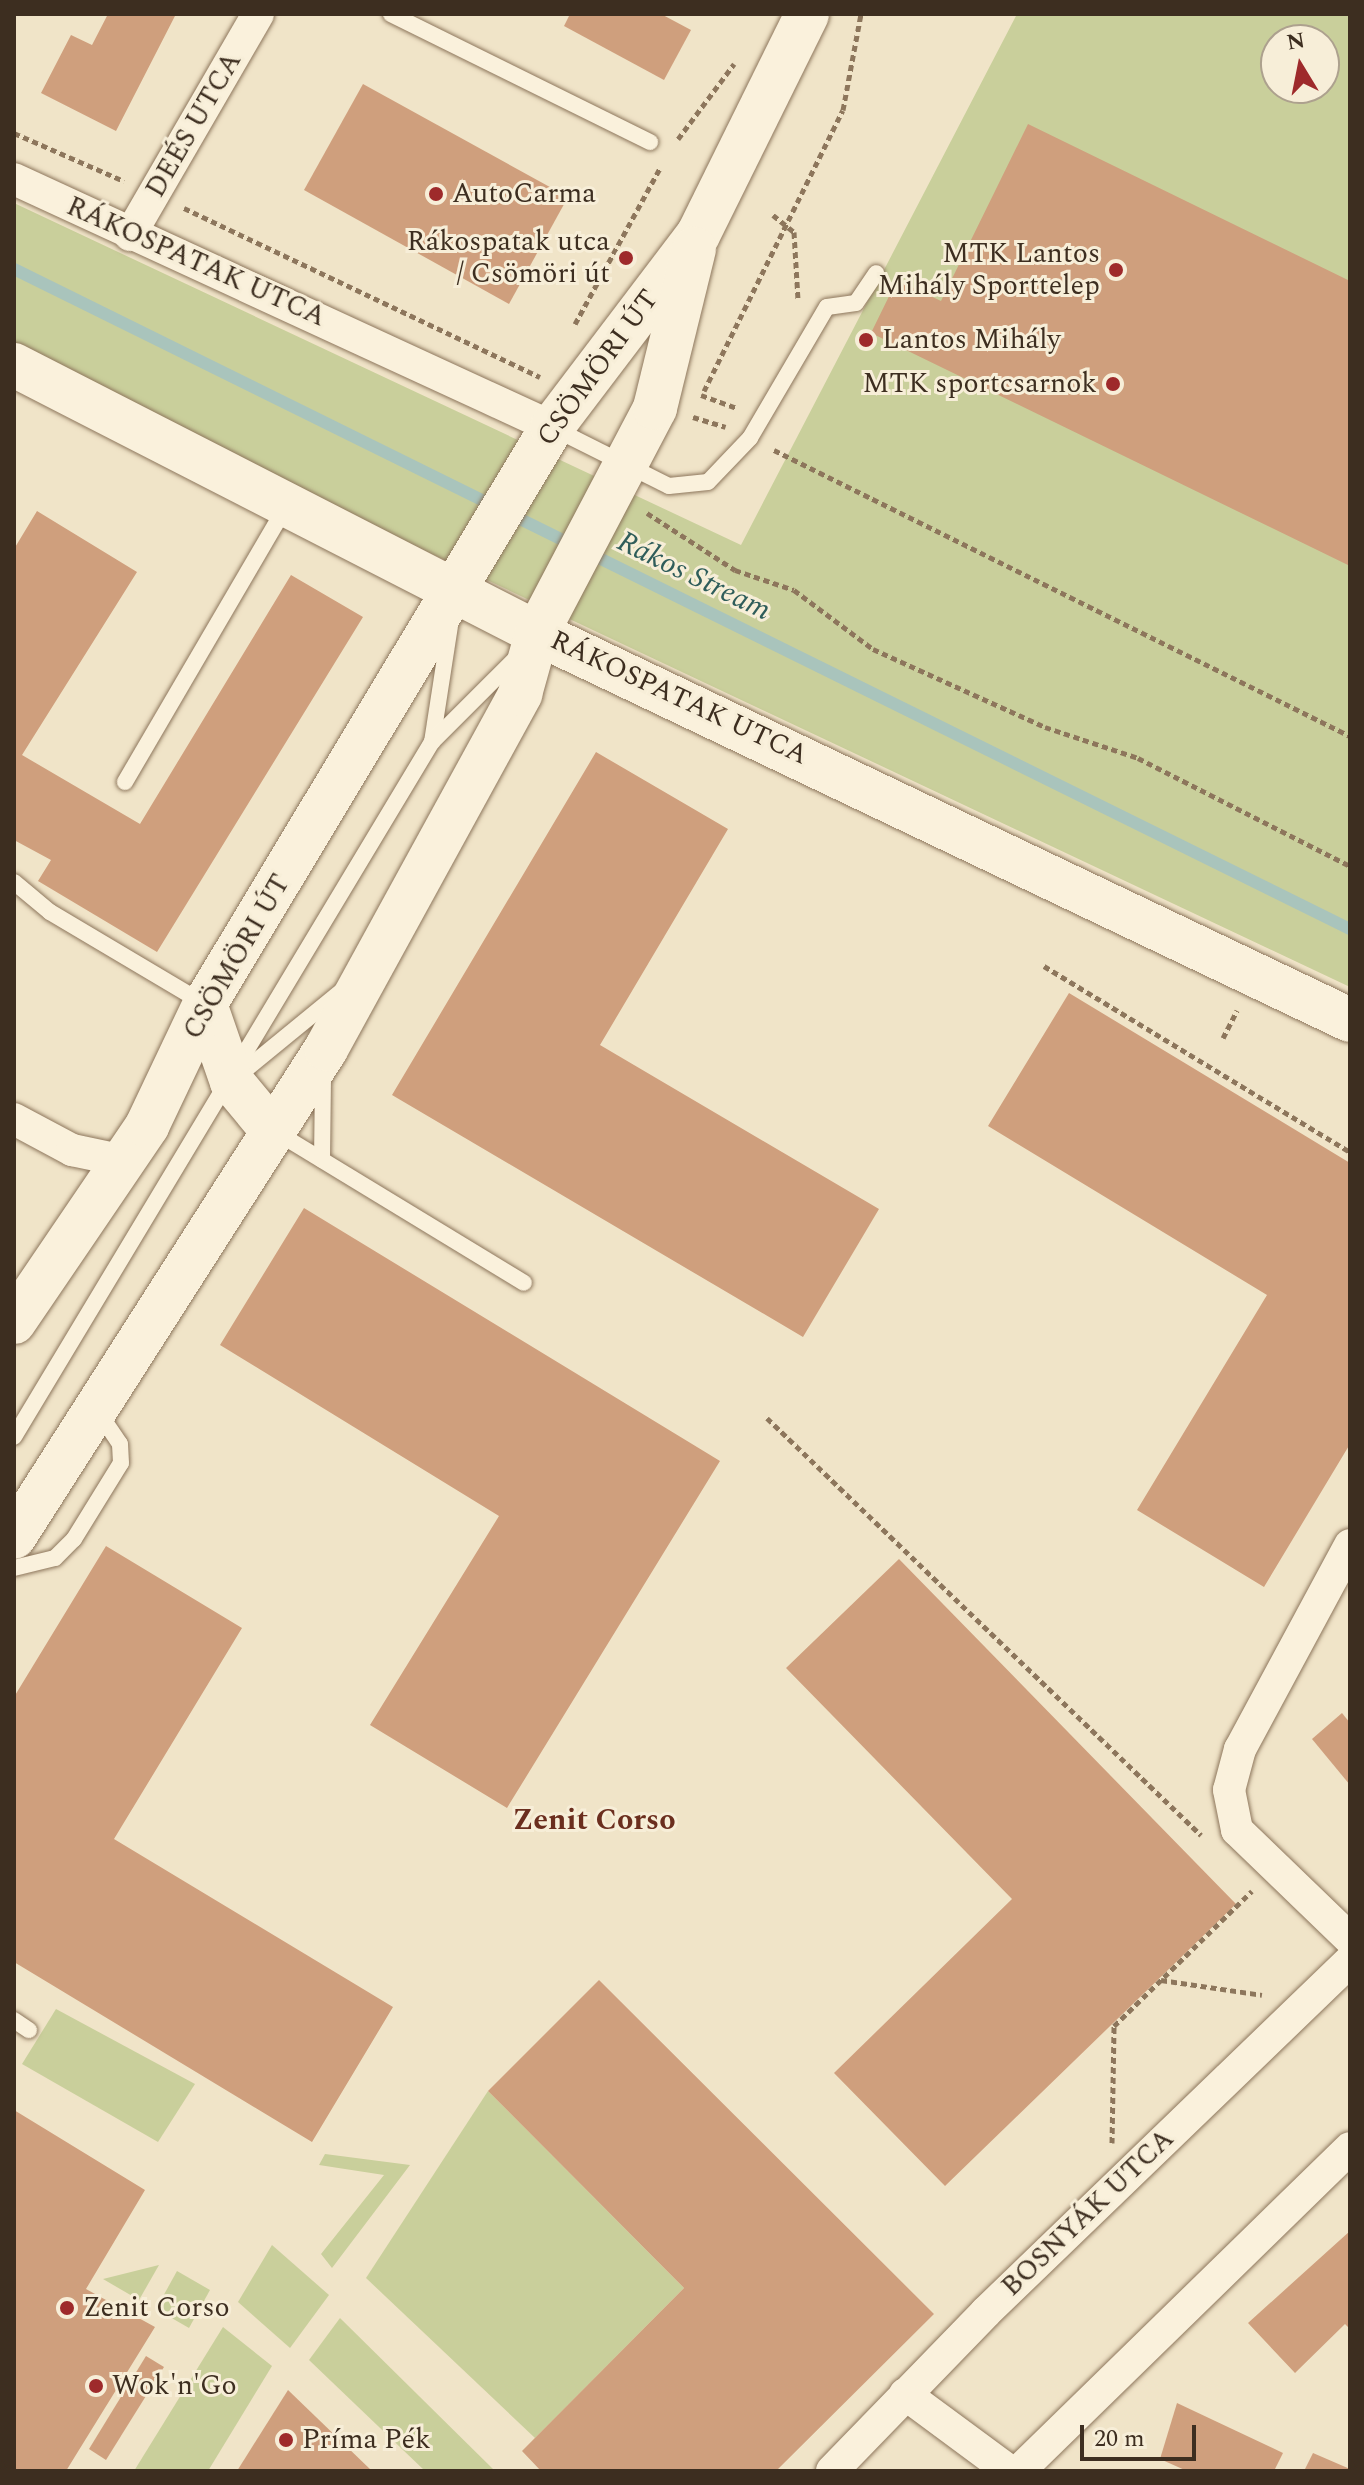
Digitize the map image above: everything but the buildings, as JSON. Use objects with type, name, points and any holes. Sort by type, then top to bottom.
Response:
[{"type":"main road","name":"CSÖMÖRI ÚT","points":[[14,1322],[124,1161],[162,1098],[205,1004],[466,576],[538,435],[698,235],[800,29]]},
{"type":"main road","name":"CSÖMÖRI ÚT","points":[[14,1537],[271,1129],[326,1049],[520,694],[537,633],[629,468],[679,406],[698,235]]},
{"type":"main road","name":"RÁKOSPATAK UTCA","points":[[14,365],[287,504],[466,576],[537,633],[1350,1020]]},
{"type":"main road","points":[[205,1004],[226,1091],[271,1129]]},
{"type":"main road","points":[[162,1098],[226,1091]]},
{"type":"street","name":"DEÉS UTCA","points":[[130,235],[258,14]]},
{"type":"street","name":"RÁKOSPATAK UTCA","points":[[14,179],[538,435]]},
{"type":"street","points":[[14,1119],[72,1150],[124,1161]]},
{"type":"street","points":[[1350,1545],[1240,1749],[1229,1790],[1237,1830],[1350,1939]]},
{"type":"street","name":"BOSNYÁK UTCA","points":[[832,2471],[905,2394],[1350,1961]]},
{"type":"street","points":[[1019,2471],[1350,2148]]},
{"type":"street","points":[[905,2394],[1009,2471]]},
{"type":"lane","points":[[391,14],[650,142]]},
{"type":"lane","points":[[538,435],[689,488],[726,469],[750,438],[827,307],[856,303],[876,273]]},
{"type":"lane","points":[[125,782],[287,504]]},
{"type":"lane","name":"CSÖMÖRI ÚT","points":[[432,742],[466,576]]},
{"type":"lane","name":"CSÖMÖRI ÚT","points":[[14,1437],[226,1091],[432,742],[537,633]]},
{"type":"lane","points":[[14,882],[50,912],[205,1004]]},
{"type":"lane","name":"CSÖMÖRI ÚT","points":[[226,1091],[312,1010],[366,976]]},
{"type":"lane","points":[[322,1160],[326,1049]]},
{"type":"lane","points":[[271,1129],[524,1283]]},
{"type":"lane","points":[[14,1568],[55,1558],[74,1539],[121,1463],[120,1444],[96,1408]]},
{"type":"lane","points":[[14,2020],[29,2030]]},
{"type":"path","points":[[679,406],[787,222],[843,110],[861,14]]},
{"type":"path","points":[[671,150],[736,62],[800,29]]},
{"type":"path","points":[[14,133],[154,194],[530,373]]},
{"type":"path","points":[[571,333],[663,163]]},
{"type":"path","points":[[773,215],[787,222],[794,232],[796,307]]},
{"type":"path","points":[[538,435],[553,370]]},
{"type":"path","points":[[737,409],[744,396]]},
{"type":"path","points":[[679,406],[737,409]]},
{"type":"path","points":[[679,406],[750,438],[1350,736]]},
{"type":"path","points":[[737,409],[750,438]]},
{"type":"path","points":[[645,512],[735,570],[794,590],[873,649],[1045,727],[1138,758],[1350,866]]},
{"type":"path","points":[[1044,966],[1350,1152]]},
{"type":"path","points":[[767,1418],[1205,1839]]},
{"type":"path","points":[[1246,1878],[1266,1898]]},
{"type":"path","points":[[1123,2139],[1112,2150],[1114,2026],[1256,1888]]},
{"type":"path","points":[[1161,1980],[1267,1996]]},
{"type":"path","points":[[1256,2007],[1277,1986]]},
{"type":"green space","points":[[1017,14],[1350,14],[1350,987],[417,547],[14,345],[14,203],[741,545]]},
{"type":"green space","points":[[56,2009],[195,2084],[158,2142],[22,2064]]},
{"type":"green space","points":[[488,2091],[684,2288],[535,2438],[366,2278]]},
{"type":"green space","points":[[325,2154],[410,2165],[332,2268],[321,2254],[384,2175],[319,2165]]},
{"type":"green space","points":[[272,2245],[329,2295],[290,2348],[238,2302]]},
{"type":"green space","points":[[159,2265],[139,2300],[103,2279]]},
{"type":"green space","points":[[177,2271],[210,2290],[189,2328],[156,2309]]},
{"type":"green space","points":[[340,2318],[495,2471],[425,2471],[309,2360]]},
{"type":"green space","points":[[223,2327],[272,2366],[208,2471],[134,2471]]},
{"type":"waterway","name":"Rákos Stream","points":[[14,269],[494,506]]},
{"type":"waterway","name":"Rákos Stream","points":[[510,514],[1350,929]]},
{"type":"place","name":"AutoCarma","points":[[436,194]]},
{"type":"place","name":"Rákospatak utca / Csömöri út","points":[[626,258]]},
{"type":"place","name":"MTK Lantos Mihály Sporttelep","points":[[1116,270]]},
{"type":"place","name":"Lantos Mihály","points":[[866,340]]},
{"type":"place","name":"MTK sportcsarnok","points":[[1113,384]]},
{"type":"place","name":"Zenit Corso","points":[[67,2308]]},
{"type":"place","name":"Wok'n'Go","points":[[96,2386]]},
{"type":"place","name":"Príma Pék","points":[[286,2440]]},
{"type":"district","name":"Zenit Corso","points":[[594,1820]]}]
